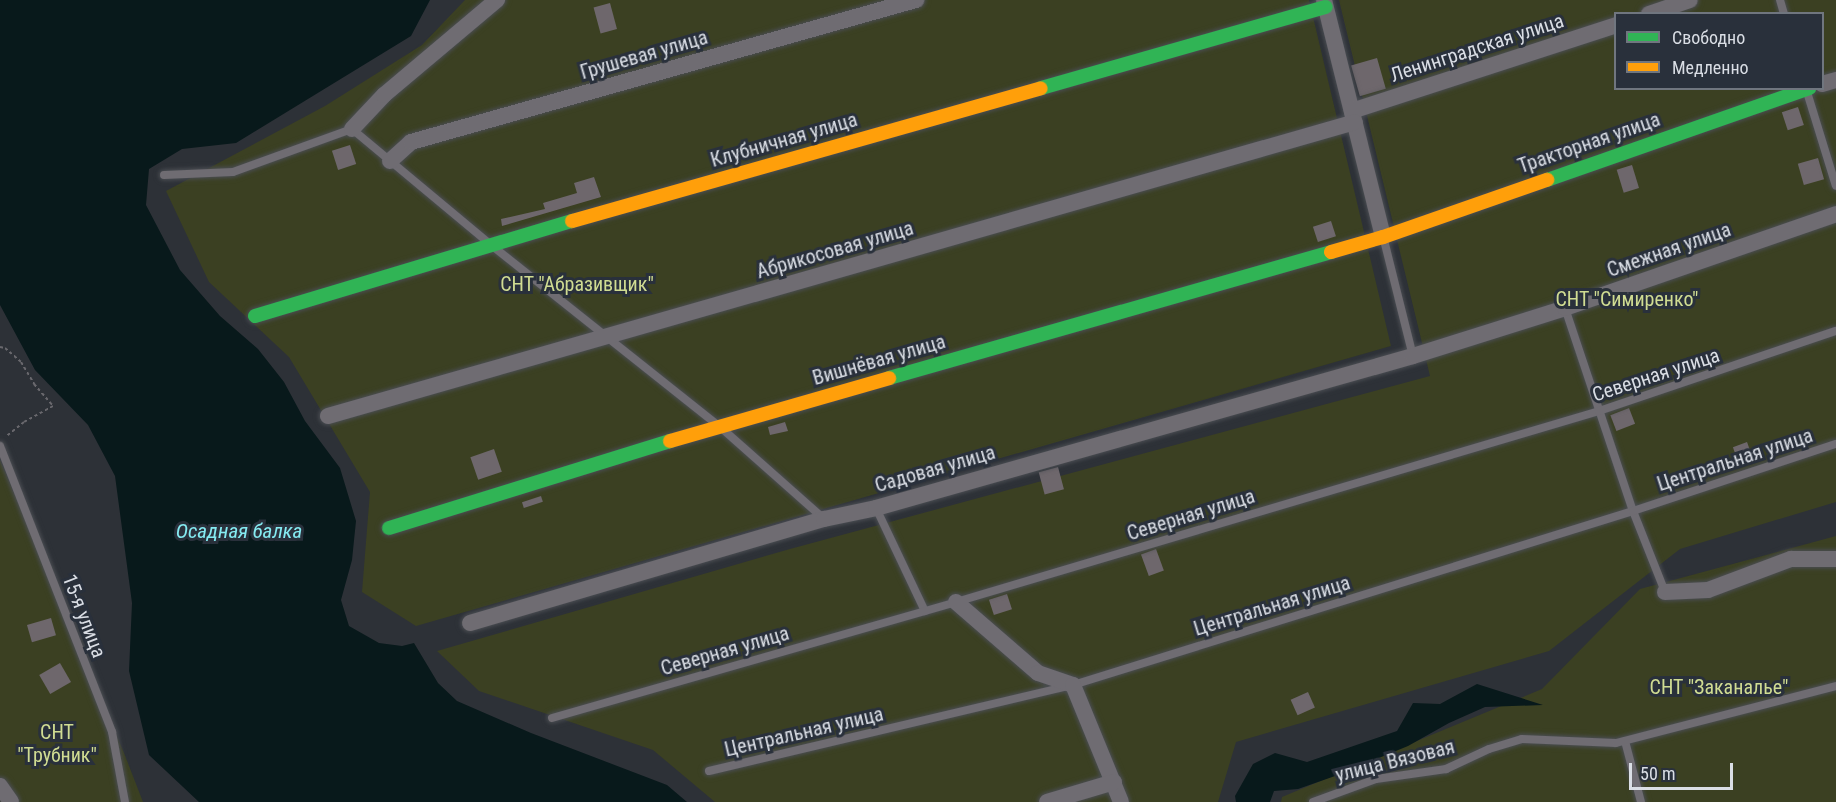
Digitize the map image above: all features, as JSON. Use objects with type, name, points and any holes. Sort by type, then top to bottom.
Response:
[{"type":"street","points":[[352,129],[384,95],[497,0]]},
{"type":"street","name":"Грушевая улица","points":[[390,161],[411,142],[916,0]]},
{"type":"street","points":[[1655,12],[1690,0]]},
{"type":"street","points":[[1325,3],[1383,237]]},
{"type":"street","name":"Клубничная улица","points":[[255,316],[490,244],[1325,3]]},
{"type":"street","name":"Ленинградская улица","points":[[1353,117],[1614,26]]},
{"type":"street","name":"Тракторная улица","points":[[1383,237],[1804,90]]},
{"type":"street","name":"Абрикосовая улица","points":[[328,416],[609,337],[1353,117]]},
{"type":"street","name":"Смежная улица","points":[[1413,356],[1565,308],[1836,214]]},
{"type":"street","name":"Вишнёвая улица","points":[[388,528],[719,426],[1383,237]]},
{"type":"street","name":"Садовая улица","points":[[470,623],[824,519],[876,508],[1413,356]]},
{"type":"street","points":[[1665,592],[1708,590],[1791,559],[1836,559]]},
{"type":"street","points":[[956,602],[1038,673],[1073,685],[1121,802]]},
{"type":"street","points":[[1047,802],[1114,782]]},
{"type":"street","points":[[0,786],[11,802]]},
{"type":"lane","points":[[1807,90],[1836,186]]},
{"type":"lane","points":[[164,176],[232,171],[352,129],[490,244],[719,426],[824,519]]},
{"type":"lane","points":[[1383,237],[1413,356]]},
{"type":"lane","points":[[1565,308],[1633,511],[1665,592]]},
{"type":"lane","name":"Северная улица","points":[[552,718],[956,602],[1599,411],[1836,332]]},
{"type":"lane","name":"Центральная улица","points":[[709,771],[1073,685],[1633,511],[1836,444]]},
{"type":"lane","name":"15-я улица","points":[[0,446],[112,732],[125,802]]},
{"type":"lane","points":[[876,508],[925,611]]},
{"type":"lane","name":"улица Вязовая","points":[[1313,802],[1376,779],[1446,769],[1489,749],[1522,739],[1577,742],[1625,741],[1836,686]]},
{"type":"lane","points":[[1625,741],[1641,802]]},
{"type":"path","points":[[0,347],[5,348],[21,362],[34,384],[53,406],[0,440]]},
{"type":"green space","name":"СНТ \"Абразивщик\"","points":[[465,0],[1309,0],[1391,346],[416,626],[362,592],[370,492],[289,357],[209,282],[166,191],[325,106],[422,45]]},
{"type":"green space","name":"СНТ \"Симиренко\"","points":[[1339,0],[1836,0],[1836,502],[1680,549],[1549,651],[1236,742],[1218,802],[715,802],[653,750],[479,691],[437,651],[790,549],[1430,376]]},
{"type":"green space","name":"СНТ \"Трубник\"","points":[[0,460],[124,753],[143,802],[0,802]]},
{"type":"green space","name":"СНТ \"Заканалье\"","points":[[1836,536],[1836,802],[1281,802],[1282,797],[1542,689],[1640,589]]},
{"type":"water","name":"Осадная балка","points":[[0,0],[430,0],[411,36],[236,143],[182,149],[149,169],[146,205],[180,270],[220,316],[258,349],[284,382],[305,421],[340,468],[356,521],[352,560],[341,600],[349,626],[379,643],[402,646],[414,643],[438,683],[457,701],[531,733],[667,785],[687,802],[199,802],[149,755],[129,671],[132,603],[115,476],[88,425],[35,370],[0,305]]},
{"type":"water","points":[[1477,684],[1543,705],[1485,707],[1449,723],[1408,746],[1335,776],[1298,789],[1274,791],[1270,802],[1236,802],[1235,796],[1253,764],[1275,753],[1307,762],[1397,731],[1413,703],[1440,704]]},
{"type":"building","points":[[610,3],[617,29],[601,33],[594,7]]},
{"type":"building","points":[[1377,58],[1386,89],[1360,96],[1351,65]]},
{"type":"building","points":[[1798,107],[1804,125],[1788,130],[1782,112]]},
{"type":"building","points":[[350,145],[356,164],[338,170],[332,151]]},
{"type":"building","points":[[1818,158],[1824,179],[1804,185],[1798,164]]},
{"type":"building","points":[[1632,165],[1639,188],[1624,193],[1617,170]]},
{"type":"building","points":[[594,177],[601,197],[502,226],[501,219],[545,209],[543,203],[577,193],[574,183]]},
{"type":"building","points":[[1331,221],[1336,236],[1318,242],[1313,227]]},
{"type":"building","points":[[1629,408],[1635,424],[1616,431],[1610,415]]},
{"type":"building","points":[[785,422],[788,431],[770,435],[768,427]]},
{"type":"building","points":[[1747,442],[1754,461],[1740,466],[1733,447]]},
{"type":"building","points":[[494,449],[502,472],[478,480],[470,457]]},
{"type":"building","points":[[1058,467],[1064,489],[1045,494],[1039,472]]},
{"type":"building","points":[[541,496],[543,502],[524,508],[522,502]]},
{"type":"building","points":[[1156,549],[1164,571],[1149,576],[1141,554]]},
{"type":"building","points":[[1007,594],[1012,609],[994,615],[989,600]]},
{"type":"building","points":[[51,618],[56,635],[32,642],[27,625]]},
{"type":"building","points":[[60,663],[71,682],[50,694],[39,675]]},
{"type":"building","points":[[1308,692],[1315,708],[1298,715],[1291,700]]},
{"type":"traffic: fast","points":[[1041,88],[1326,7]]},
{"type":"traffic: fast","points":[[1547,180],[1803,90]]},
{"type":"traffic: fast","points":[[255,316],[572,221]]},
{"type":"traffic: fast","points":[[889,378],[1331,252]]},
{"type":"traffic: fast","points":[[389,528],[670,441]]},
{"type":"traffic: slow","points":[[572,221],[1041,88]]},
{"type":"traffic: slow","points":[[1331,252],[1383,237],[1547,180]]},
{"type":"traffic: slow","points":[[670,441],[889,378]]}]
